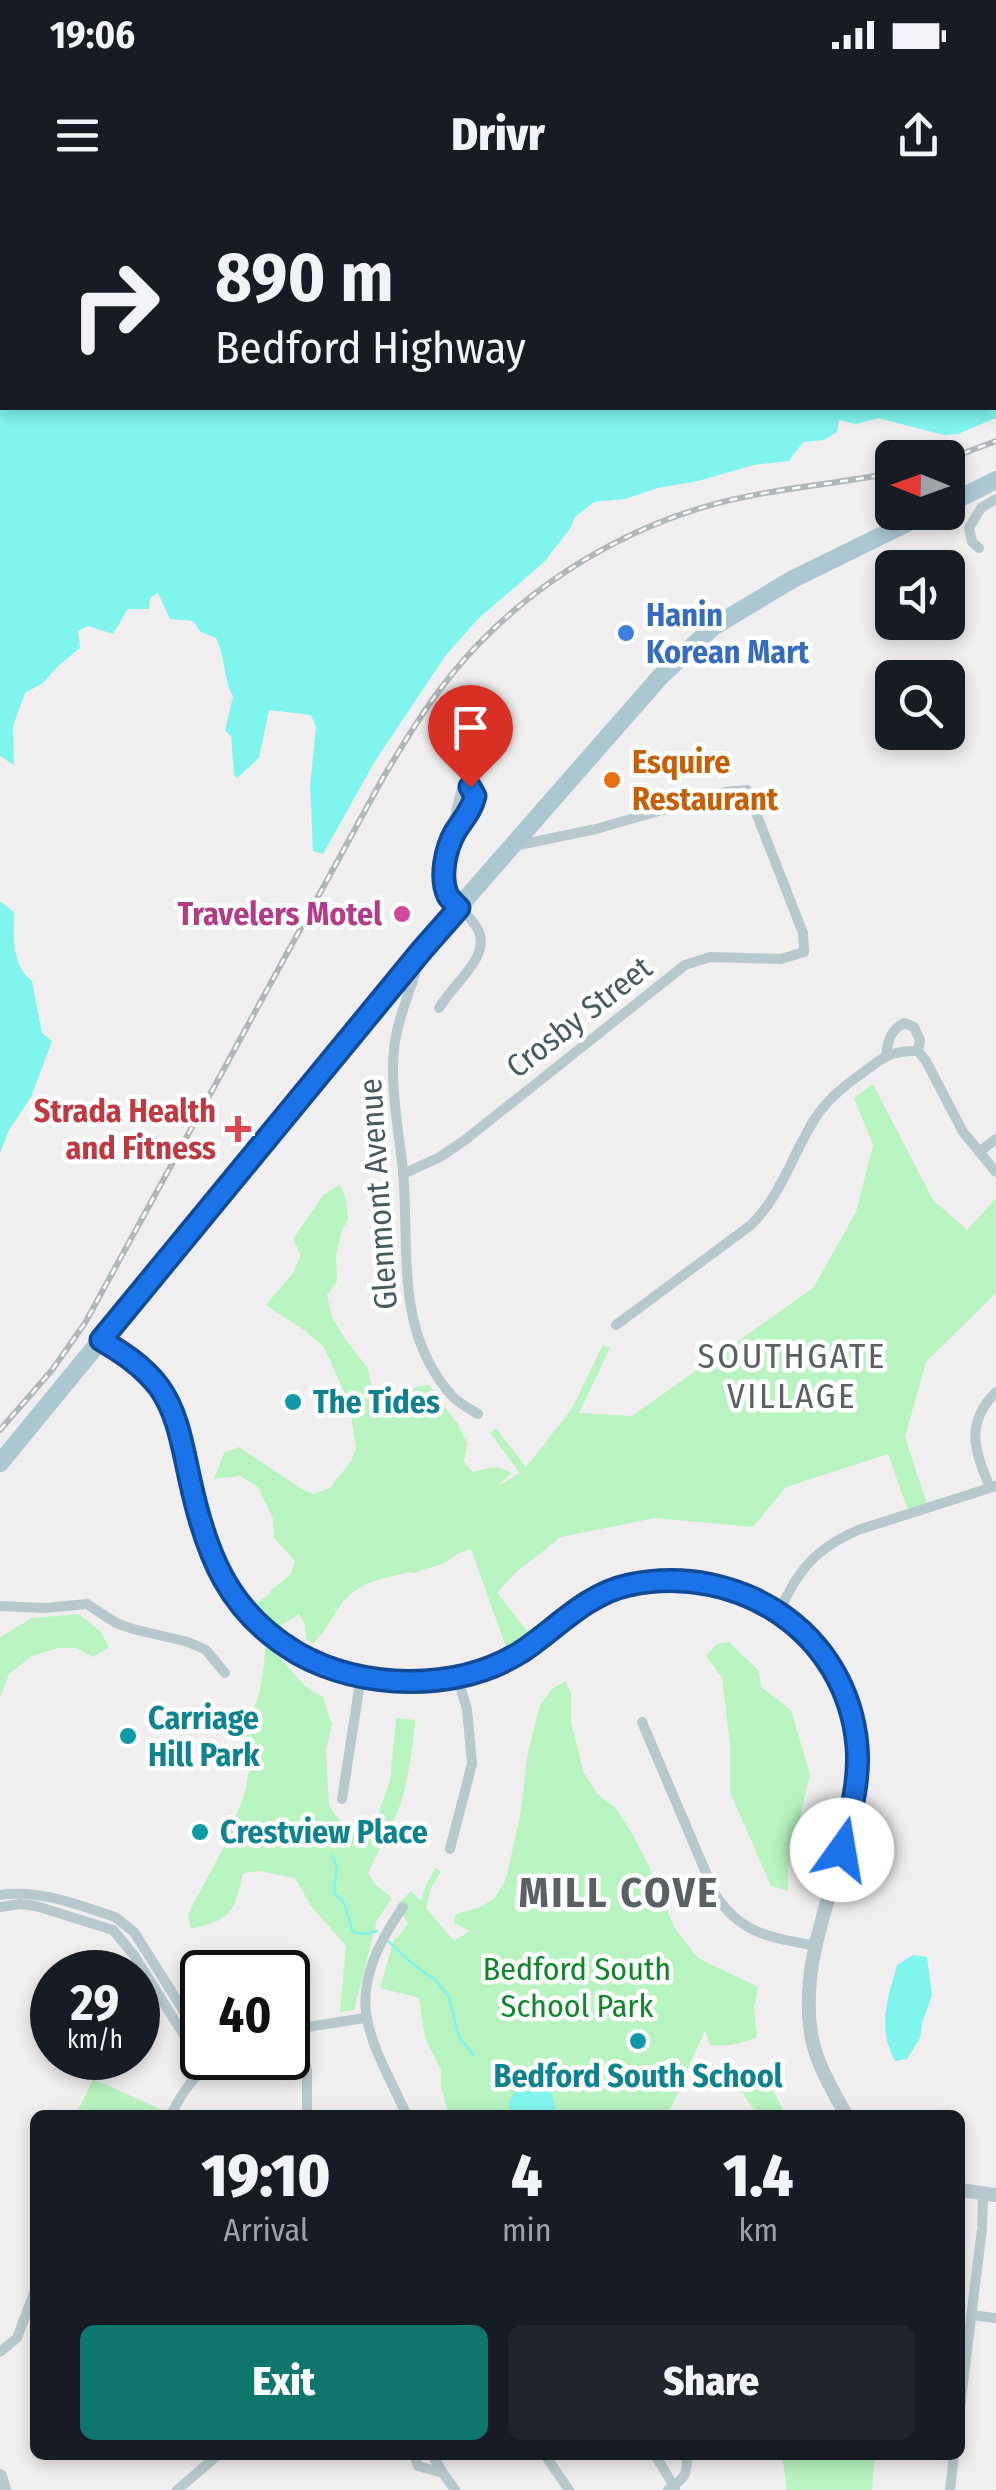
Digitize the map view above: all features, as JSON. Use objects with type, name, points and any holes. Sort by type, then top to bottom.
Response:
[{"type":"main road","points":[[965,496],[996,480]]},
{"type":"main road","points":[[0,1463],[422,950],[655,683],[712,628],[794,578],[893,530]]},
{"type":"street","points":[[978,548],[972,542],[969,528],[981,508],[996,499]]},
{"type":"street","name":"Crosby Street","points":[[403,1174],[440,1158],[465,1140],[685,966],[710,957],[782,959],[804,952],[803,933],[747,790],[725,792],[596,829],[513,846]]},
{"type":"street","points":[[439,1008],[471,967],[481,947],[477,926],[448,896],[444,879],[452,836]]},
{"type":"street","name":"Glenmont Avenue","points":[[422,950],[393,1051],[414,1328],[423,1354],[455,1399],[478,1414]]},
{"type":"street","points":[[886,1055],[888,1038],[904,1023],[914,1027],[920,1040],[918,1052]]},
{"type":"street","points":[[616,1325],[751,1226],[780,1188],[822,1109],[886,1055],[918,1052],[963,1132],[996,1172]]},
{"type":"street","points":[[979,1152],[996,1139]]},
{"type":"street","points":[[101,1340],[130,1358],[161,1390],[172,1411],[210,1555],[234,1595],[274,1639],[316,1662],[361,1676],[427,1681],[458,1676],[498,1665],[588,1602],[615,1588],[657,1581],[724,1587],[752,1597],[780,1612],[810,1638],[834,1668],[850,1705],[858,1747],[855,1794],[816,1946],[809,1995],[812,2038],[820,2065],[843,2110]]},
{"type":"street","points":[[88,1357],[110,1354],[130,1358]]},
{"type":"street","points":[[780,1612],[796,1577],[822,1550],[838,1540],[993,1486],[979,1460],[975,1428],[982,1407],[996,1392]]},
{"type":"street","points":[[0,1606],[45,1608],[87,1604],[133,1630],[206,1650],[225,1673]]},
{"type":"street","points":[[342,1798],[361,1676]]},
{"type":"street","points":[[450,1850],[472,1764],[467,1709],[458,1676]]},
{"type":"street","points":[[642,1722],[715,1894],[726,1911],[744,1927],[762,1935],[816,1946]]},
{"type":"street","points":[[0,1895],[36,1894],[116,1916],[134,1932],[180,2005]]},
{"type":"street","points":[[0,1907],[36,1906],[114,1930],[180,2017]]},
{"type":"street","points":[[404,1907],[387,1931],[370,1969],[365,2018],[374,2050],[404,2110]]},
{"type":"street","points":[[310,2026],[365,2018]]},
{"type":"street","points":[[174,2110],[192,2080]]},
{"type":"street","points":[[307,2080],[307,2110]]},
{"type":"street","points":[[965,2191],[990,2195],[965,2364]]},
{"type":"street","points":[[0,2352],[17,2338],[30,2303]]},
{"type":"street","points":[[971,2314],[996,2318]]},
{"type":"street","points":[[177,2490],[212,2460]]},
{"type":"street","points":[[416,2460],[418,2466],[444,2473]]},
{"type":"street","points":[[435,2460],[454,2490]]},
{"type":"street","points":[[549,2460],[568,2490]]},
{"type":"street","points":[[660,2460],[672,2489],[683,2479],[687,2460]]},
{"type":"street","points":[[950,2490],[953,2460]]},
{"type":"street","points":[[0,2476],[4,2490]]},
{"type":"green space","points":[[873,1084],[933,1200],[967,1230],[996,1198],[996,1293],[926,1362],[905,1437],[927,1504],[908,1510],[888,1454],[786,1487],[753,1527],[655,1518],[561,1537],[514,1574],[497,1593],[528,1632],[506,1647],[471,1549],[447,1562],[357,1589],[313,1643],[306,1639],[305,1624],[299,1614],[276,1629],[253,1606],[291,1574],[295,1561],[274,1538],[273,1519],[258,1487],[240,1476],[214,1479],[224,1453],[239,1447],[314,1494],[330,1488],[356,1448],[349,1403],[324,1347],[266,1305],[293,1273],[301,1255],[293,1239],[324,1194],[340,1185],[348,1219],[336,1255],[337,1281],[327,1295],[332,1317],[367,1367],[374,1394],[387,1409],[416,1387],[429,1385],[457,1423],[467,1443],[464,1462],[473,1472],[497,1468],[511,1473],[498,1486],[520,1473],[490,1433],[496,1428],[526,1467],[571,1410],[603,1345],[610,1348],[579,1413],[632,1416],[813,1288],[856,1212],[873,1145],[854,1098]]},
{"type":"green space","points":[[79,1614],[100,1631],[109,1647],[93,1657],[76,1648],[58,1648],[32,1656],[9,1674],[0,1698],[0,1637],[32,1618]]},
{"type":"green space","points":[[266,1642],[305,1686],[323,1697],[332,1724],[326,1749],[329,1806],[341,1822],[353,1825],[378,1814],[390,1781],[396,1718],[415,1720],[401,1801],[368,1873],[392,1898],[377,1920],[354,2010],[340,2012],[346,1946],[311,1906],[295,1878],[260,1871],[243,1873],[229,1912],[191,1929],[188,1914],[227,1841],[245,1792],[250,1764],[242,1728],[258,1698]]},
{"type":"green space","points":[[729,1642],[759,1671],[761,1687],[791,1710],[810,1774],[788,1868],[788,1891],[771,1886],[730,1792],[730,1743],[722,1678],[706,1656],[717,1644]]},
{"type":"green space","name":"Bedford South School Park","points":[[566,1681],[571,1694],[571,1723],[584,1773],[598,1795],[615,1807],[633,1835],[674,1927],[698,1958],[758,1987],[754,2008],[757,2037],[734,2044],[710,2045],[705,2030],[670,2110],[556,2110],[551,2090],[507,2110],[447,2110],[441,2070],[425,2038],[419,1998],[380,1988],[394,1939],[408,1923],[397,1905],[411,1891],[421,1901],[435,1868],[441,1871],[426,1908],[454,1941],[470,1931],[454,1923],[456,1914],[494,1899],[506,1879],[520,1816],[528,1752],[540,1705],[553,1688]]},
{"type":"green space","points":[[759,2071],[783,2110],[754,2110],[742,2092]]},
{"type":"green space","points":[[95,2080],[163,2110],[78,2110]]},
{"type":"green space","points":[[783,2460],[875,2460],[872,2490],[787,2490]]},
{"type":"water","points":[[0,410],[996,410],[996,418],[958,434],[944,435],[878,418],[856,424],[839,420],[837,432],[824,440],[803,442],[789,461],[754,465],[625,499],[594,502],[575,517],[544,562],[478,619],[446,655],[375,761],[323,854],[313,851],[310,785],[316,727],[311,715],[269,710],[259,758],[237,778],[231,736],[225,731],[233,696],[216,638],[201,632],[193,621],[170,619],[158,593],[150,598],[149,609],[128,609],[113,634],[88,626],[78,631],[80,648],[43,683],[25,693],[13,726],[14,765],[0,756]]},
{"type":"water","points":[[0,901],[14,912],[17,959],[32,981],[42,1033],[52,1041],[31,1097],[9,1130],[0,1153]]},
{"type":"water","points":[[913,1955],[927,1957],[932,1995],[920,2038],[907,2059],[895,2061],[886,2036],[887,2002],[897,1965]]},
{"type":"water","points":[[534,2078],[549,2088],[556,2110],[508,2110],[523,2080]]},
{"type":"waterway","points":[[331,1855],[337,1866],[334,1893],[344,1903],[353,1932],[377,1931]]},
{"type":"waterway","points":[[389,1942],[435,1979],[449,1997],[459,2037],[474,2056]]},
{"type":"railway","points":[[965,453],[996,441]]},
{"type":"railway","points":[[0,1430],[52,1370],[85,1323],[384,776],[433,699],[477,645],[534,594],[566,572],[668,519],[750,496],[875,476]]},
{"type":"place","name":"Hanin Korean Mart","points":[[626,633]]},
{"type":"place","name":"Esquire Restaurant","points":[[612,780]]},
{"type":"place","name":"Travelers Motel","points":[[402,914]]},
{"type":"place","name":"Strada Health and Fitness","points":[[238,1129]]},
{"type":"place","name":"The Tides","points":[[293,1402]]},
{"type":"place","name":"Carriage Hill Park","points":[[128,1736]]},
{"type":"place","name":"Crestview Place","points":[[200,1832]]},
{"type":"place","name":"Bedford South School","points":[[638,2041]]},
{"type":"district","name":"SOUTHGATE VILLAGE","points":[[792,1376]]},
{"type":"district","name":"MILL COVE","points":[[619,1892]]},
{"type":"route","points":[[470,787],[475,796],[472,806],[452,836],[446,856],[444,879],[448,896],[459,908],[101,1340],[147,1373],[172,1411],[201,1527],[225,1582],[274,1639],[329,1667],[386,1680],[427,1681],[458,1676],[498,1665],[588,1602],[632,1584],[687,1581],[724,1587],[780,1612],[810,1638],[834,1668],[850,1705],[858,1747],[855,1794],[842,1850]]}]
